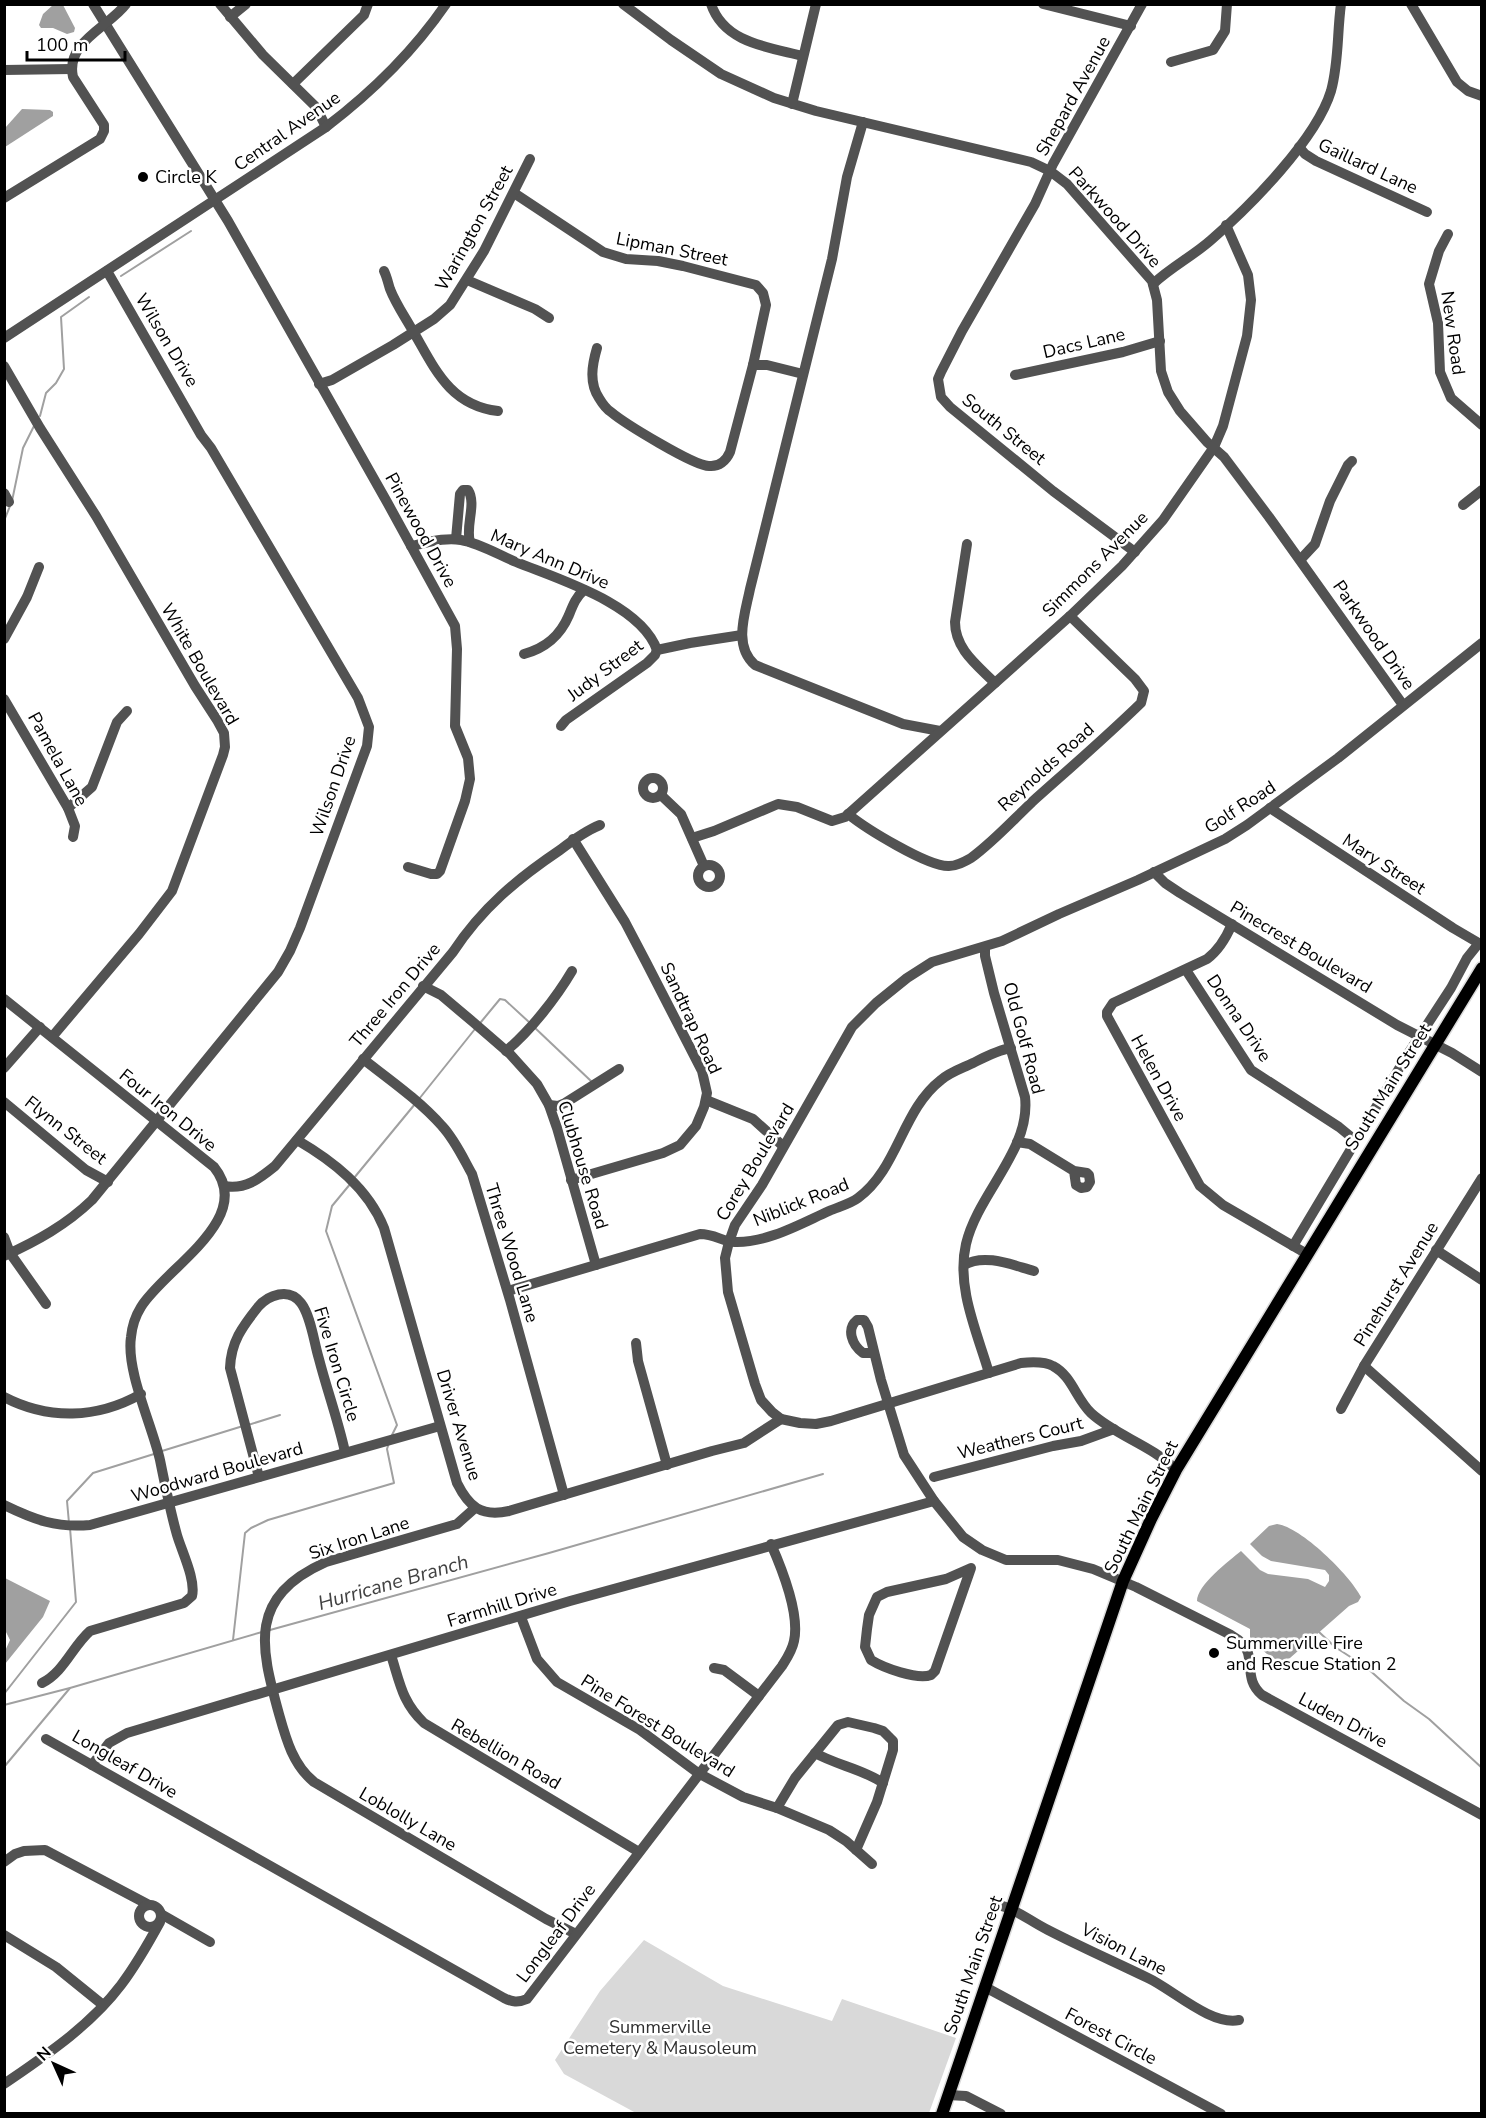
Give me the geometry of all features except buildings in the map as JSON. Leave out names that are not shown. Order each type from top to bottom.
[{"type":"main road","name":"South Main Street","points":[[942,2114],[1123,1581],[1151,1519],[1176,1470],[1482,968]]},
{"type":"street","name":"Pinewood Drive","points":[[93,4],[228,221],[455,626],[457,649],[455,726],[468,758],[471,779],[440,872],[434,875],[408,867]]},
{"type":"street","points":[[4,198],[100,139],[104,131],[104,124],[73,77],[71,69],[75,54],[83,44],[104,23],[117,15],[126,4]]},
{"type":"street","points":[[220,4],[263,55],[316,107],[326,127]]},
{"type":"street","points":[[230,17],[246,4]]},
{"type":"street","points":[[293,84],[364,15],[368,4]]},
{"type":"street","name":"Central Avenue","points":[[4,338],[326,127],[364,97],[392,70],[446,4]]},
{"type":"street","name":"Parkwood Drive","points":[[623,4],[721,74],[747,87],[792,104],[1031,162],[1050,171],[1067,184],[1147,273],[1153,284],[1157,300],[1161,371],[1168,392],[1180,411],[1224,457],[1301,559],[1403,705]]},
{"type":"street","points":[[711,4],[720,24],[733,34],[803,56]]},
{"type":"street","points":[[792,104],[816,4]]},
{"type":"street","points":[[1043,4],[1131,26]]},
{"type":"street","name":"Shepard Avenue","points":[[1050,171],[1142,4]]},
{"type":"street","points":[[1171,62],[1213,50],[1225,31],[1227,4]]},
{"type":"street","points":[[1153,284],[1210,241],[1260,192],[1299,147],[1320,116],[1330,92],[1338,54],[1341,4]]},
{"type":"street","points":[[1411,4],[1457,82],[1468,91],[1482,96]]},
{"type":"street","points":[[4,70],[71,69]]},
{"type":"street","points":[[863,122],[847,177],[832,259],[750,589],[742,635],[746,654],[755,665],[903,724],[940,731]]},
{"type":"street","name":"Gaillard Lane","points":[[1299,147],[1308,156],[1426,212]]},
{"type":"street","name":"Warington Street","points":[[319,384],[332,380],[440,315],[467,280],[530,159]]},
{"type":"street","name":"South Street","points":[[1050,171],[1035,204],[941,372],[938,379],[941,397],[950,407],[1053,490],[1135,552]]},
{"type":"street","name":"Lipman Street","points":[[514,193],[603,252],[626,259],[658,261],[683,266],[756,285],[763,293],[766,305],[730,452],[723,462],[710,467],[689,460],[609,411],[599,399],[594,384],[593,362],[597,348]]},
{"type":"street","name":"Simmons Avenue","points":[[843,817],[1070,616],[1135,552],[1163,520],[1214,447],[1223,426],[1247,336],[1251,300],[1248,274],[1226,225]]},
{"type":"street","name":"New Road","points":[[1448,234],[1439,251],[1430,278],[1429,290],[1440,336],[1440,372],[1451,398],[1482,425]]},
{"type":"street","name":"Wilson Drive","points":[[7,1254],[52,1232],[92,1200],[278,972],[290,951],[367,747],[369,727],[346,677],[211,448],[201,435],[108,271]]},
{"type":"street","points":[[384,271],[397,304],[413,333],[436,372],[449,388],[460,397],[481,408],[498,411]]},
{"type":"street","points":[[467,280],[535,309],[549,318]]},
{"type":"street","name":"Dacs Lane","points":[[1015,375],[1160,342]]},
{"type":"street","points":[[753,365],[767,365],[802,374]]},
{"type":"street","name":"White Boulevard","points":[[4,366],[217,720],[225,740],[223,754],[172,891],[139,934],[52,1037]]},
{"type":"street","points":[[1301,559],[1315,544],[1330,501],[1344,471],[1352,461]]},
{"type":"street","points":[[456,540],[460,494],[463,490],[468,490],[471,496],[468,528],[470,542]]},
{"type":"street","points":[[1463,505],[1482,490]]},
{"type":"street","name":"Mary Ann Drive","points":[[411,546],[444,540],[470,542],[584,590],[612,603],[635,620],[654,641],[657,650]]},
{"type":"street","points":[[967,544],[955,621],[956,634],[967,654],[995,683]]},
{"type":"street","points":[[4,639],[27,597],[39,567]]},
{"type":"street","points":[[524,654],[537,651],[550,643],[560,632],[576,597],[584,590]]},
{"type":"street","name":"Reynolds Road","points":[[843,817],[868,828],[933,864],[958,865],[973,856],[1141,703],[1144,691],[1135,679],[1070,616]]},
{"type":"street","name":"Judy Street","points":[[561,726],[566,720],[647,663],[657,650],[742,635]]},
{"type":"street","name":"Golf Road","points":[[986,947],[1215,845],[1338,758],[1482,643]]},
{"type":"street","name":"Pamela Lane","points":[[4,699],[68,808],[75,826],[73,837]]},
{"type":"street","points":[[68,808],[92,787],[117,722],[127,711]]},
{"type":"street","points":[[661,795],[681,814],[704,866]]},
{"type":"street","points":[[693,838],[778,804],[807,810],[827,820],[843,817]]},
{"type":"street","name":"Mary Street","points":[[1270,808],[1480,944]]},
{"type":"street","name":"Three Iron Drive","points":[[224,1186],[237,1188],[256,1181],[275,1166],[467,932],[502,893],[573,839],[600,825]]},
{"type":"street","name":"Sandtrap Road","points":[[571,1180],[663,1153],[680,1145],[696,1125],[706,1100],[705,1078],[683,1032],[625,922],[573,839]]},
{"type":"street","name":"Pinecrest Boulevard","points":[[1154,872],[1166,883],[1232,924],[1419,1037],[1452,1053],[1482,1072]]},
{"type":"street","name":"Helen Drive","points":[[1232,924],[1217,950],[1207,959],[1113,1003],[1107,1016],[1200,1186],[1223,1205],[1307,1254]]},
{"type":"street","points":[[1293,1246],[1451,988],[1467,958],[1480,944]]},
{"type":"street","name":"Old Golf Road","points":[[986,947],[985,956],[1011,1048],[1026,1113],[1017,1142],[972,1226],[966,1244],[964,1265],[967,1298],[989,1373]]},
{"type":"street","name":"Corey Boulevard","points":[[781,1419],[766,1406],[754,1384],[728,1292],[726,1258],[735,1225],[852,1027],[876,1003],[923,967],[941,958],[986,947]]},
{"type":"street","name":"Donna Drive","points":[[1186,969],[1251,1070],[1339,1127],[1356,1141]]},
{"type":"street","points":[[506,1051],[528,1030],[563,987],[572,970]]},
{"type":"street","name":"Clubhouse Road","points":[[423,986],[441,995],[506,1051],[532,1077],[549,1105],[596,1265]]},
{"type":"street","name":"Four Iron Drive","points":[[4,999],[214,1167],[224,1186]]},
{"type":"street","points":[[4,1068],[40,1028]]},
{"type":"street","name":"Niblick Road","points":[[508,1291],[700,1234],[717,1236],[729,1242],[744,1242],[766,1237],[857,1199],[878,1178],[914,1113],[930,1090],[942,1079],[961,1068],[1011,1048]]},
{"type":"street","name":"Three Wood Lane","points":[[363,1059],[426,1109],[443,1127],[463,1157],[478,1193],[508,1291],[564,1495]]},
{"type":"street","points":[[549,1105],[558,1106],[565,1103],[619,1069]]},
{"type":"street","points":[[706,1100],[753,1119],[783,1146]]},
{"type":"street","name":"Flynn Street","points":[[4,1102],[86,1170],[108,1182]]},
{"type":"street","name":"Driver Avenue","points":[[297,1140],[311,1148],[357,1184],[378,1212],[457,1483],[476,1508],[485,1513],[500,1513],[736,1446],[781,1419]]},
{"type":"street","points":[[1017,1142],[1030,1144],[1074,1171]]},
{"type":"street","name":"Pinehurst Avenue","points":[[1341,1409],[1364,1366],[1482,1178]]},
{"type":"street","points":[[42,1683],[60,1671],[79,1642],[90,1631],[184,1603],[192,1596],[191,1581],[130,1351],[131,1333],[137,1314],[157,1287],[208,1236],[223,1208],[224,1186]]},
{"type":"street","points":[[4,1237],[7,1254],[46,1304]]},
{"type":"street","points":[[1436,1250],[1482,1280]]},
{"type":"street","points":[[964,1265],[982,1260],[1034,1271]]},
{"type":"street","name":"Five Iron Circle","points":[[259,1477],[230,1368],[230,1359],[233,1344],[241,1329],[263,1301],[274,1295],[291,1296],[301,1303],[304,1309],[345,1452]]},
{"type":"street","points":[[636,1343],[638,1361],[667,1465]]},
{"type":"street","name":"Luden Drive","points":[[874,1353],[904,1455],[934,1501],[963,1537],[982,1550],[1012,1561],[1067,1561],[1093,1569],[1123,1581],[1238,1640],[1248,1652],[1252,1683],[1262,1695],[1482,1815]]},
{"type":"street","points":[[781,1419],[816,1424],[848,1417],[888,1403],[1030,1362],[1053,1366],[1070,1381],[1085,1408],[1114,1430],[1165,1459],[1176,1470]]},
{"type":"street","points":[[1364,1366],[1482,1471]]},
{"type":"street","points":[[4,1397],[37,1411],[79,1414],[125,1403],[141,1394]]},
{"type":"street","name":"Woodward Boulevard","points":[[4,1505],[39,1521],[80,1526],[110,1520],[440,1426]]},
{"type":"street","name":"Weathers Court","points":[[934,1477],[1053,1446],[1082,1441],[1114,1430]]},
{"type":"street","name":"Farmhill Drive","points":[[92,1765],[118,1737],[771,1544],[934,1501]]},
{"type":"street","name":"Six Iron Lane","points":[[272,1690],[266,1662],[265,1631],[272,1609],[290,1584],[310,1569],[326,1563],[457,1524],[476,1508]]},
{"type":"street","name":"Longleaf Drive","points":[[46,1738],[510,2001],[516,2002],[527,1999],[759,1696],[793,1648],[796,1634],[795,1619],[771,1544]]},
{"type":"street","points":[[971,1568],[946,1579],[887,1592],[877,1598],[872,1605],[865,1647],[871,1660],[884,1667],[918,1677],[932,1676],[971,1568],[982,1550]]},
{"type":"street","name":"Pine Forest Boulevard","points":[[521,1617],[533,1653],[551,1677],[582,1698],[640,1730],[698,1773],[743,1797],[777,1808],[829,1830],[846,1841],[872,1864]]},
{"type":"street","name":"Rebellion Road","points":[[391,1655],[405,1700],[410,1709],[424,1723],[639,1852]]},
{"type":"street","points":[[714,1668],[724,1670],[759,1696]]},
{"type":"street","name":"Loblolly Lane","points":[[272,1690],[289,1746],[301,1768],[314,1782],[546,1919],[576,1934]]},
{"type":"street","points":[[777,1808],[783,1796],[834,1728],[843,1723],[863,1724],[883,1731],[891,1737],[894,1746],[873,1812],[856,1850]]},
{"type":"street","points":[[815,1753],[868,1774],[883,1783]]},
{"type":"street","points":[[4,1862],[24,1851],[45,1850],[120,1892],[158,1908],[160,1918],[138,1962],[103,2005],[68,2038],[4,2084]]},
{"type":"street","points":[[120,1892],[139,1915],[141,1923],[147,1927],[154,1926],[160,1918]]},
{"type":"street","name":"Vision Lane","points":[[994,1904],[1012,1908],[1038,1925],[1148,1978],[1202,2011],[1226,2020],[1239,2020]]},
{"type":"street","points":[[139,1915],[141,1910],[149,1905]]},
{"type":"street","points":[[160,1918],[210,1941]]},
{"type":"street","points":[[4,1935],[56,1967],[103,2005]]},
{"type":"street","name":"Forest Circle","points":[[985,1988],[1221,2114]]},
{"type":"street","points":[[948,2095],[966,2096],[1001,2114]]},
{"type":"green space","name":"Summerville Cemetery & Mausoleum","points":[[644,1940],[723,1986],[832,2021],[842,1999],[956,2038],[929,2113],[636,2113],[564,2074],[555,2060],[600,1991]]},
{"type":"shaded area","points":[[53,5],[63,5],[75,28],[74,32],[67,34],[53,28],[41,28],[39,25],[43,14]]},
{"type":"shaded area","points":[[22,109],[50,110],[53,116],[5,147],[5,128]]},
{"type":"shaded area","points":[[1277,1524],[1299,1534],[1324,1553],[1347,1577],[1361,1597],[1358,1602],[1349,1606],[1290,1658],[1284,1660],[1273,1658],[1264,1651],[1250,1638],[1250,1629],[1197,1601],[1198,1595],[1208,1581],[1241,1551],[1260,1570],[1268,1574],[1308,1579],[1325,1587],[1329,1581],[1329,1575],[1325,1570],[1271,1561],[1250,1544],[1269,1526]]},
{"type":"shaded area","points":[[5,1578],[50,1601],[43,1617],[5,1664],[5,1651],[10,1640],[5,1630]]},
{"type":"waterway","points":[[121,276],[191,231]]},
{"type":"waterway","points":[[40,416],[46,393],[56,383],[64,369],[61,317],[89,297]]},
{"type":"waterway","points":[[12,501],[23,448],[34,426]]},
{"type":"waterway","points":[[4,521],[10,506]]},
{"type":"waterway","points":[[481,1022],[500,999],[505,1000],[530,1023]]},
{"type":"waterway","points":[[534,1027],[591,1081]]},
{"type":"waterway","points":[[419,1099],[475,1029]]},
{"type":"waterway","points":[[354,1178],[415,1104]]},
{"type":"waterway","points":[[351,1183],[332,1206],[326,1231],[397,1425],[392,1435]]},
{"type":"waterway","points":[[248,1425],[280,1415]]},
{"type":"waterway","points":[[162,1451],[243,1426]]},
{"type":"waterway","points":[[233,1640],[245,1533],[268,1520],[394,1483],[387,1449],[389,1443]]},
{"type":"waterway","points":[[69,1523],[67,1501],[93,1473],[154,1454]]},
{"type":"waterway","name":"Hurricane Branch","points":[[270,1630],[823,1474]]},
{"type":"waterway","points":[[4,1694],[76,1602],[70,1528]]},
{"type":"waterway","name":"Hurricane Branch","points":[[4,1705],[262,1632]]},
{"type":"waterway","points":[[1319,1632],[1335,1647],[1366,1667],[1404,1701],[1429,1719],[1482,1768]]},
{"type":"waterway","name":"Hurricane Branch","points":[[4,1767],[70,1688]]},
{"type":"place","name":"Circle K","points":[[143,177]]},
{"type":"place","name":"Summerville Fire and Rescue Station 2","points":[[1214,1653]]}]
